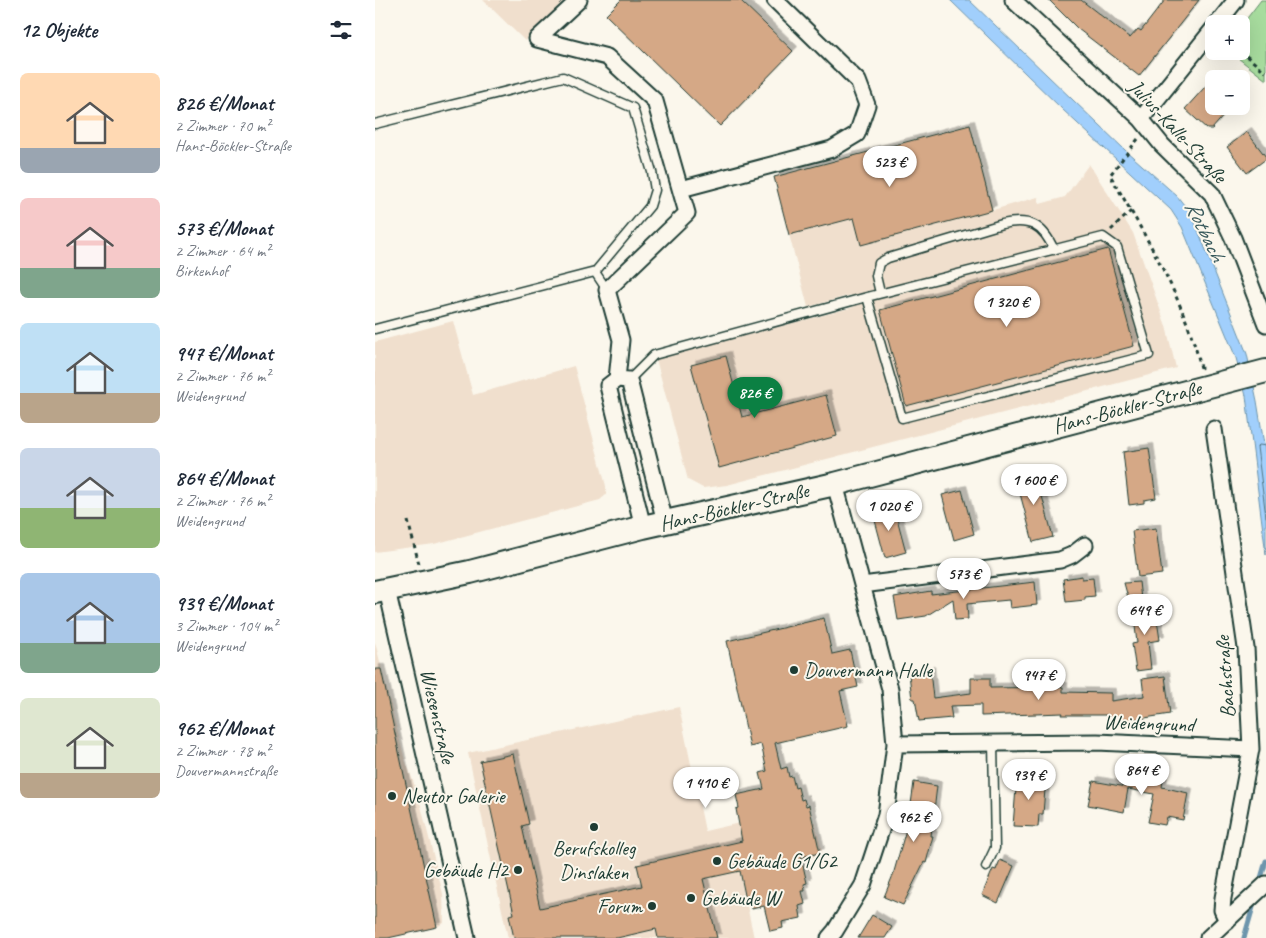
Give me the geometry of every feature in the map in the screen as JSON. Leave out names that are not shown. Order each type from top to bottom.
[{"type":"main road","name":"Hans-Böckler-Straße","points":[[381,591],[643,527],[835,484],[1263,372]]},
{"type":"street","points":[[579,0],[533,38],[607,57],[655,101],[687,213],[607,290],[621,340],[618,382],[643,527]]},
{"type":"street","points":[[681,190],[832,149],[857,134],[867,105],[858,81],[775,0]]},
{"type":"street","name":"Julius-Kalle-Straße","points":[[1013,0],[1141,119],[1162,145],[1212,194],[1233,238],[1266,324]]},
{"type":"street","points":[[1224,15],[1236,0]]},
{"type":"street","points":[[1141,119],[1205,39]]},
{"type":"street","points":[[618,382],[665,522]]},
{"type":"street","name":"Bachstraße","points":[[1215,429],[1246,648],[1251,749],[1223,898],[1222,910],[1227,921]]},
{"type":"street","points":[[829,938],[835,932],[863,885],[885,816],[895,744],[891,689],[835,484]]},
{"type":"street","points":[[862,585],[1060,560],[1072,555],[1085,544]]},
{"type":"street","name":"Wiesenstraße","points":[[381,591],[467,938]]},
{"type":"street","name":"Weidengrund","points":[[895,744],[1097,742],[1251,749]]},
{"type":"street","points":[[1208,938],[1266,884]]},
{"type":"lane","points":[[375,124],[563,76],[633,108],[652,172],[655,190],[650,206],[595,272],[375,329]]},
{"type":"lane","points":[[880,293],[877,276],[879,264],[888,258],[1002,224],[1016,221],[1028,222],[1040,228],[1049,239],[1053,250]]},
{"type":"lane","points":[[618,382],[653,356],[880,293],[1103,237],[1117,247],[1149,355],[902,418],[867,297]]},
{"type":"lane","points":[[595,272],[607,290]]},
{"type":"lane","points":[[986,867],[995,848],[993,743]]},
{"type":"path","points":[[1250,59],[1266,72]]},
{"type":"path","points":[[1131,148],[1110,175],[1155,252],[1179,304],[1196,348],[1201,368]]},
{"type":"path","points":[[1103,237],[1131,212]]},
{"type":"path","points":[[408,521],[424,582]]},
{"type":"shaded area","points":[[483,0],[565,0],[525,41]]},
{"type":"shaded area","points":[[970,125],[993,210],[1038,197],[1040,204],[1065,197],[1089,164],[1133,233],[1166,326],[1176,368],[727,485],[703,488],[688,480],[656,359],[854,307],[851,295],[808,307],[774,177]]},
{"type":"shaded area","points":[[453,321],[473,395],[574,366],[606,486],[606,495],[600,500],[434,544],[375,552],[375,342]]},
{"type":"shaded area","name":"Neutor Galerie","points":[[375,642],[404,757],[418,794],[443,894],[444,923],[437,927],[388,938],[375,938]]},
{"type":"shaded area","name":"Berufskolleg Dinslaken","points":[[679,707],[705,831],[770,816],[773,831],[815,822],[823,855],[740,873],[754,938],[508,938],[468,753]]},
{"type":"green space","points":[[1261,0],[1266,0],[1266,80],[1240,60],[1250,60],[1249,15]]},
{"type":"water","points":[[950,0],[969,0],[1125,150],[1177,196],[1192,215],[1247,354],[1266,457],[1266,555],[1246,396],[1236,358],[1182,227],[1171,210],[1063,110]]},
{"type":"building","points":[[621,0],[740,0],[793,51],[720,126],[606,15]]},
{"type":"building","points":[[1049,0],[1081,0],[1130,38],[1138,29],[1141,31],[1165,0],[1199,0],[1139,76],[1078,29]]},
{"type":"building","points":[[1205,87],[1205,115],[1224,115],[1212,129],[1207,129],[1185,109]]},
{"type":"building","points":[[970,125],[992,210],[861,245],[854,218],[789,235],[774,177]]},
{"type":"building","points":[[1247,132],[1266,159],[1247,173],[1227,147]]},
{"type":"building","points":[[1108,249],[1134,346],[906,406],[880,310]]},
{"type":"building","points":[[726,356],[742,417],[826,395],[837,436],[719,468],[691,365]]},
{"type":"building","points":[[1149,448],[1156,498],[1144,500],[1144,503],[1129,505],[1123,452]]},
{"type":"building","points":[[1035,470],[1053,537],[1033,542],[1015,475]]},
{"type":"building","points":[[962,490],[974,534],[954,540],[942,495]]},
{"type":"building","points":[[894,507],[906,552],[885,558],[873,513]]},
{"type":"building","points":[[1156,528],[1162,574],[1138,577],[1132,531]]},
{"type":"building","points":[[1082,576],[1082,579],[1093,578],[1095,596],[1085,597],[1085,600],[1066,602],[1063,579]]},
{"type":"building","points":[[1035,582],[1037,605],[1010,608],[1009,600],[967,604],[968,619],[955,620],[953,599],[926,616],[898,620],[894,597],[931,591],[931,594]]},
{"type":"building","points":[[1139,582],[1141,599],[1129,601],[1124,583]]},
{"type":"building","points":[[1155,607],[1160,640],[1148,642],[1151,669],[1136,671],[1132,644],[1137,643],[1133,609]]},
{"type":"building","points":[[824,618],[832,654],[850,650],[858,687],[840,691],[848,726],[775,743],[781,769],[787,767],[789,777],[792,776],[795,788],[798,787],[801,800],[804,799],[806,806],[809,805],[820,853],[801,857],[807,883],[804,884],[805,891],[802,891],[805,904],[799,906],[801,918],[782,922],[783,928],[770,931],[764,906],[752,909],[750,899],[746,900],[740,871],[703,879],[717,938],[658,938],[656,929],[617,938],[514,938],[509,915],[514,914],[480,761],[513,754],[529,824],[522,826],[540,908],[642,886],[637,865],[742,841],[736,809],[739,808],[736,795],[764,789],[760,773],[767,771],[761,744],[750,747],[727,641]]},
{"type":"building","name":"Neutor Galerie","points":[[375,669],[381,669],[437,927],[388,938],[375,938]]},
{"type":"building","points":[[930,671],[933,698],[971,693],[971,678],[990,678],[990,688],[1063,687],[1063,692],[1111,693],[1111,701],[1144,696],[1142,679],[1165,676],[1170,714],[1132,720],[1109,720],[1109,715],[1062,715],[1063,713],[981,716],[981,705],[950,706],[952,718],[919,721],[915,699],[912,699],[909,674]]},
{"type":"building","points":[[1130,768],[1164,774],[1162,787],[1188,793],[1183,820],[1167,817],[1165,825],[1148,822],[1154,794],[1128,789],[1124,812],[1088,805],[1093,781],[1126,787]]},
{"type":"building","points":[[1017,775],[1046,777],[1043,814],[1039,814],[1038,827],[1013,826]]},
{"type":"building","points":[[914,782],[937,786],[931,836],[933,836],[926,863],[924,862],[903,905],[884,897],[893,875],[909,819]]},
{"type":"building","points":[[1000,860],[1014,866],[998,903],[982,895],[993,869],[996,870]]},
{"type":"building","points":[[872,915],[892,927],[885,938],[858,938]]},
{"type":"waterway","name":"Rotbach","points":[[1259,885],[1266,861]]},
{"type":"waterway","name":"Rotbach","points":[[1244,938],[1255,900]]},
{"type":"place","name":"Douvermann Halle","points":[[794,670]]},
{"type":"place","name":"Neutor Galerie","points":[[392,796]]},
{"type":"place","name":"Berufskolleg Dinslaken","points":[[594,827]]},
{"type":"place","name":"Gebäude G1/G2","points":[[717,861]]},
{"type":"place","name":"Gebäude H2","points":[[518,870]]},
{"type":"place","name":"Gebäude W","points":[[691,898]]},
{"type":"place","name":"Forum","points":[[652,906]]}]
